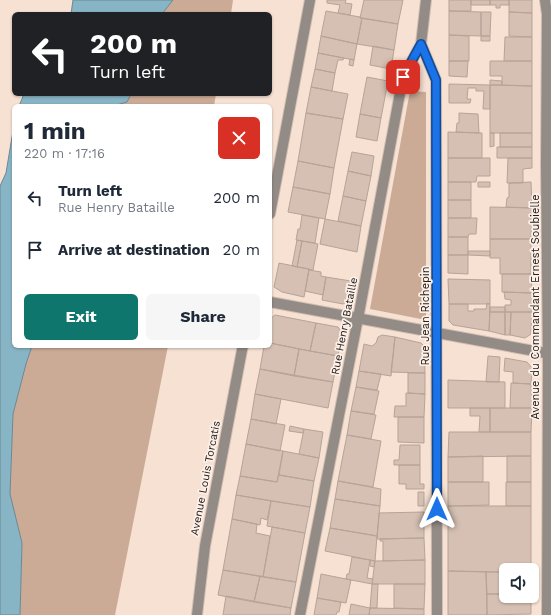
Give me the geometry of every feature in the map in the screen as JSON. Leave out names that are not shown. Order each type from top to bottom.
[{"type":"street","points":[[272,203],[310,0]]},
{"type":"street","points":[[421,44],[426,0]]},
{"type":"street","name":"Avenue du Commandant Ernest Soubielle","points":[[545,0],[550,17],[546,165],[550,354],[547,615]]},
{"type":"street","name":"Rue Henry Bataille","points":[[300,615],[403,77],[421,44]]},
{"type":"street","name":"Rue Jean Richepin","points":[[421,44],[436,80],[437,615]]},
{"type":"street","points":[[274,302],[550,354]]},
{"type":"street","name":"Avenue Louis Torcatis","points":[[196,615],[205,546],[242,348]]},
{"type":"shaded area","points":[[173,0],[233,0],[231,12],[164,12]]},
{"type":"shaded area","points":[[410,91],[426,92],[426,320],[370,309]]},
{"type":"shaded area","points":[[130,96],[216,96],[214,104],[120,104],[127,102]]},
{"type":"shaded area","points":[[31,348],[168,348],[115,615],[20,615],[22,543],[10,495],[13,414]]},
{"type":"water","points":[[73,0],[173,0],[164,12],[71,12]]},
{"type":"water","points":[[23,96],[130,96],[127,102],[120,104],[20,104]]},
{"type":"water","points":[[12,137],[12,348],[31,348],[13,414],[10,494],[22,543],[20,615],[0,615],[0,186],[6,173]]},
{"type":"building","points":[[327,0],[346,0],[345,3],[352,4],[350,15],[338,13],[340,5],[327,3]]},
{"type":"building","points":[[364,0],[403,0],[398,24],[360,18]]},
{"type":"building","points":[[449,0],[471,0],[471,11],[449,11]]},
{"type":"building","points":[[471,0],[490,0],[490,5],[471,5]]},
{"type":"building","points":[[490,0],[509,0],[509,5],[500,5],[500,8],[496,8],[496,5],[490,5]]},
{"type":"building","points":[[509,0],[532,0],[532,13],[509,12]]},
{"type":"building","points":[[326,11],[362,18],[357,44],[321,36]]},
{"type":"building","points":[[449,11],[481,12],[481,36],[449,35]]},
{"type":"building","points":[[481,12],[491,12],[490,36],[481,36]]},
{"type":"building","points":[[509,12],[532,13],[532,37],[509,36]]},
{"type":"building","points":[[362,18],[398,24],[394,50],[357,44]]},
{"type":"building","points":[[449,35],[469,36],[469,61],[449,61]]},
{"type":"building","points":[[321,36],[357,44],[354,60],[318,53]]},
{"type":"building","points":[[481,36],[490,36],[490,41],[481,41]]},
{"type":"building","points":[[505,37],[532,37],[532,61],[504,61]]},
{"type":"building","points":[[373,46],[394,50],[391,69],[370,65]]},
{"type":"building","points":[[318,53],[344,58],[343,60],[338,60],[335,73],[315,69]]},
{"type":"building","points":[[350,59],[354,60],[353,66],[349,65]]},
{"type":"building","points":[[449,61],[468,61],[467,77],[449,76]]},
{"type":"building","points":[[490,61],[532,61],[532,86],[502,85],[502,76],[490,76]]},
{"type":"building","points":[[315,69],[335,73],[332,91],[311,87]]},
{"type":"building","points":[[367,77],[388,81],[381,118],[360,114]]},
{"type":"building","points":[[490,80],[502,81],[502,85],[490,85]]},
{"type":"building","points":[[449,84],[490,85],[490,109],[483,109],[484,91],[476,91],[476,88],[468,88],[467,99],[471,99],[470,103],[449,103]]},
{"type":"building","points":[[490,85],[532,86],[532,133],[490,133]]},
{"type":"building","points":[[311,87],[348,94],[343,119],[306,113]]},
{"type":"building","points":[[306,113],[343,119],[334,168],[298,161]]},
{"type":"building","points":[[459,113],[478,114],[479,133],[456,132],[457,123],[459,123]]},
{"type":"building","points":[[360,114],[381,118],[377,141],[356,137]]},
{"type":"building","points":[[448,132],[482,133],[482,158],[448,158]]},
{"type":"building","points":[[490,133],[494,133],[494,146],[490,147]]},
{"type":"building","points":[[500,133],[532,133],[532,147],[500,147]]},
{"type":"building","points":[[497,147],[532,147],[532,158],[497,158]]},
{"type":"building","points":[[352,152],[374,156],[371,176],[348,171]]},
{"type":"building","points":[[448,158],[490,158],[490,176],[477,176],[476,182],[448,182]]},
{"type":"building","points":[[508,158],[532,158],[532,168],[523,169],[523,183],[507,183]]},
{"type":"building","points":[[298,161],[334,168],[330,194],[293,187]]},
{"type":"building","points":[[348,171],[371,176],[366,201],[343,196]]},
{"type":"building","points":[[448,182],[471,182],[471,200],[448,200]]},
{"type":"building","points":[[478,182],[490,182],[490,187],[478,187]]},
{"type":"building","points":[[531,182],[532,208],[506,207],[507,198],[509,197],[509,183]]},
{"type":"building","points":[[293,187],[330,194],[325,219],[288,212]]},
{"type":"building","points":[[343,196],[366,201],[361,226],[338,221]]},
{"type":"building","points":[[448,200],[471,200],[471,218],[448,218]]},
{"type":"building","points":[[490,207],[532,208],[531,239],[490,239]]},
{"type":"building","points":[[302,215],[319,218],[315,243],[296,240],[298,229],[300,229]]},
{"type":"building","points":[[448,218],[477,218],[476,234],[469,234],[468,237],[448,237]]},
{"type":"building","points":[[325,219],[361,226],[357,252],[320,244]]},
{"type":"building","points":[[448,237],[468,237],[468,255],[448,255]]},
{"type":"building","points":[[490,239],[531,239],[531,274],[500,274],[500,258],[490,258]]},
{"type":"building","points":[[297,240],[302,241],[297,267],[292,266]]},
{"type":"building","points":[[302,241],[318,244],[313,270],[297,267]]},
{"type":"building","points":[[468,251],[490,251],[490,256],[468,255]]},
{"type":"building","points":[[448,255],[468,255],[468,274],[448,273]]},
{"type":"building","points":[[279,263],[309,269],[304,297],[282,292],[274,287]]},
{"type":"building","points":[[309,270],[321,272],[321,276],[326,277],[323,295],[305,291]]},
{"type":"building","points":[[502,274],[531,274],[532,293],[502,292]]},
{"type":"building","points":[[326,277],[351,281],[347,302],[343,304],[322,300]]},
{"type":"building","points":[[448,279],[490,280],[490,304],[449,304]]},
{"type":"building","points":[[504,292],[532,293],[532,312],[505,312],[505,305],[511,305],[511,300],[505,299]]},
{"type":"building","points":[[487,303],[490,304],[489,331],[453,325],[449,321],[449,304],[468,304],[468,311],[474,311],[474,309],[486,309]]},
{"type":"building","points":[[490,307],[505,307],[505,312],[490,312]]},
{"type":"building","points":[[490,312],[505,312],[505,335],[489,331]]},
{"type":"building","points":[[505,312],[511,312],[510,335],[505,335]]},
{"type":"building","points":[[511,312],[532,312],[531,334],[525,338],[510,335]]},
{"type":"building","points":[[275,315],[316,323],[310,351],[272,343],[272,317]]},
{"type":"building","points":[[316,323],[338,327],[342,333],[338,356],[310,351]]},
{"type":"building","points":[[382,335],[395,337],[391,376],[359,371],[364,344],[372,346],[376,343],[378,337]]},
{"type":"building","points":[[395,337],[421,343],[424,346],[425,373],[391,372]]},
{"type":"building","points":[[272,343],[299,349],[294,376],[260,369],[264,348],[272,348]]},
{"type":"building","points":[[299,349],[338,356],[333,382],[294,376]]},
{"type":"building","points":[[488,356],[500,357],[499,382],[486,382]]},
{"type":"building","points":[[505,358],[527,362],[532,368],[531,384],[513,383],[513,372],[504,371]]},
{"type":"building","points":[[260,369],[333,382],[328,408],[255,394]]},
{"type":"building","points":[[359,371],[381,374],[377,390],[356,387]]},
{"type":"building","points":[[408,373],[425,373],[425,394],[408,393]]},
{"type":"building","points":[[448,380],[505,382],[505,408],[448,408]]},
{"type":"building","points":[[511,383],[531,384],[532,408],[510,408]]},
{"type":"building","points":[[356,387],[379,391],[374,414],[351,411]]},
{"type":"building","points":[[406,393],[425,394],[424,417],[394,417],[395,406],[406,406]]},
{"type":"building","points":[[255,394],[281,399],[276,424],[251,419]]},
{"type":"building","points":[[470,408],[490,408],[490,432],[479,432],[480,416],[470,416]]},
{"type":"building","points":[[490,408],[532,408],[531,432],[490,432]]},
{"type":"building","points":[[351,411],[376,415],[371,439],[347,435]]},
{"type":"building","points":[[398,417],[424,417],[424,443],[398,442]]},
{"type":"building","points":[[251,419],[285,425],[280,451],[246,444]]},
{"type":"building","points":[[290,426],[304,429],[303,433],[289,431]]},
{"type":"building","points":[[304,429],[323,432],[319,458],[299,454]]},
{"type":"building","points":[[449,432],[531,432],[531,456],[448,457]]},
{"type":"building","points":[[347,435],[381,441],[373,487],[338,481]]},
{"type":"building","points":[[246,444],[283,451],[277,482],[240,476]]},
{"type":"building","points":[[400,445],[420,445],[420,465],[394,465],[394,460],[399,460]]},
{"type":"building","points":[[283,451],[319,458],[314,481],[279,475]]},
{"type":"building","points":[[483,456],[483,482],[448,482],[448,457]]},
{"type":"building","points":[[507,456],[531,456],[531,482],[507,482]]},
{"type":"building","points":[[399,465],[420,465],[420,484],[424,484],[424,489],[406,489],[406,484],[399,484]]},
{"type":"building","points":[[279,475],[314,481],[310,507],[236,495],[240,476],[277,482]]},
{"type":"building","points":[[338,481],[381,489],[380,506],[335,499]]},
{"type":"building","points":[[448,482],[489,482],[489,505],[448,506]]},
{"type":"building","points":[[506,482],[531,482],[531,506],[506,506]]},
{"type":"building","points":[[418,492],[424,492],[424,506],[418,506]]},
{"type":"building","points":[[236,495],[271,501],[267,520],[261,518],[260,525],[232,519]]},
{"type":"building","points":[[335,499],[380,506],[377,536],[330,528]]},
{"type":"building","points":[[271,501],[310,507],[305,533],[267,526]]},
{"type":"building","points":[[448,506],[531,506],[531,563],[499,563],[499,572],[448,571]]},
{"type":"building","points":[[424,512],[424,538],[377,539],[379,513]]},
{"type":"building","points":[[232,519],[257,524],[256,533],[270,536],[263,577],[223,570]]},
{"type":"building","points":[[272,527],[305,533],[296,582],[263,577]]},
{"type":"building","points":[[330,528],[377,536],[375,561],[325,551]]},
{"type":"building","points":[[424,538],[425,560],[383,561],[383,541],[380,541],[380,539]]},
{"type":"building","points":[[352,557],[370,560],[367,578],[373,579],[372,584],[346,579],[347,574],[349,574]]},
{"type":"building","points":[[370,560],[375,561],[374,567],[370,566]]},
{"type":"building","points":[[425,560],[425,584],[372,584],[375,561]]},
{"type":"building","points":[[223,570],[260,576],[254,602],[218,595]]},
{"type":"building","points":[[448,571],[486,572],[487,615],[448,615]]},
{"type":"building","points":[[486,572],[499,572],[499,594],[487,594]]},
{"type":"building","points":[[321,574],[351,580],[346,603],[317,598]]},
{"type":"building","points":[[260,576],[296,582],[291,608],[254,602]]},
{"type":"building","points":[[372,584],[378,584],[377,608],[370,608]]},
{"type":"building","points":[[394,584],[425,584],[424,609],[394,608]]},
{"type":"building","points":[[487,594],[499,594],[499,603],[531,603],[531,614],[487,615]]},
{"type":"building","points":[[226,596],[291,608],[290,615],[223,615]]},
{"type":"building","points":[[317,598],[341,602],[339,612],[337,612],[336,615],[314,615]]},
{"type":"building","points":[[351,604],[370,608],[369,615],[349,615]]},
{"type":"building","points":[[370,608],[424,609],[424,615],[369,615]]},
{"type":"route","points":[[403,77],[421,44],[436,80],[438,322],[437,509]]}]
